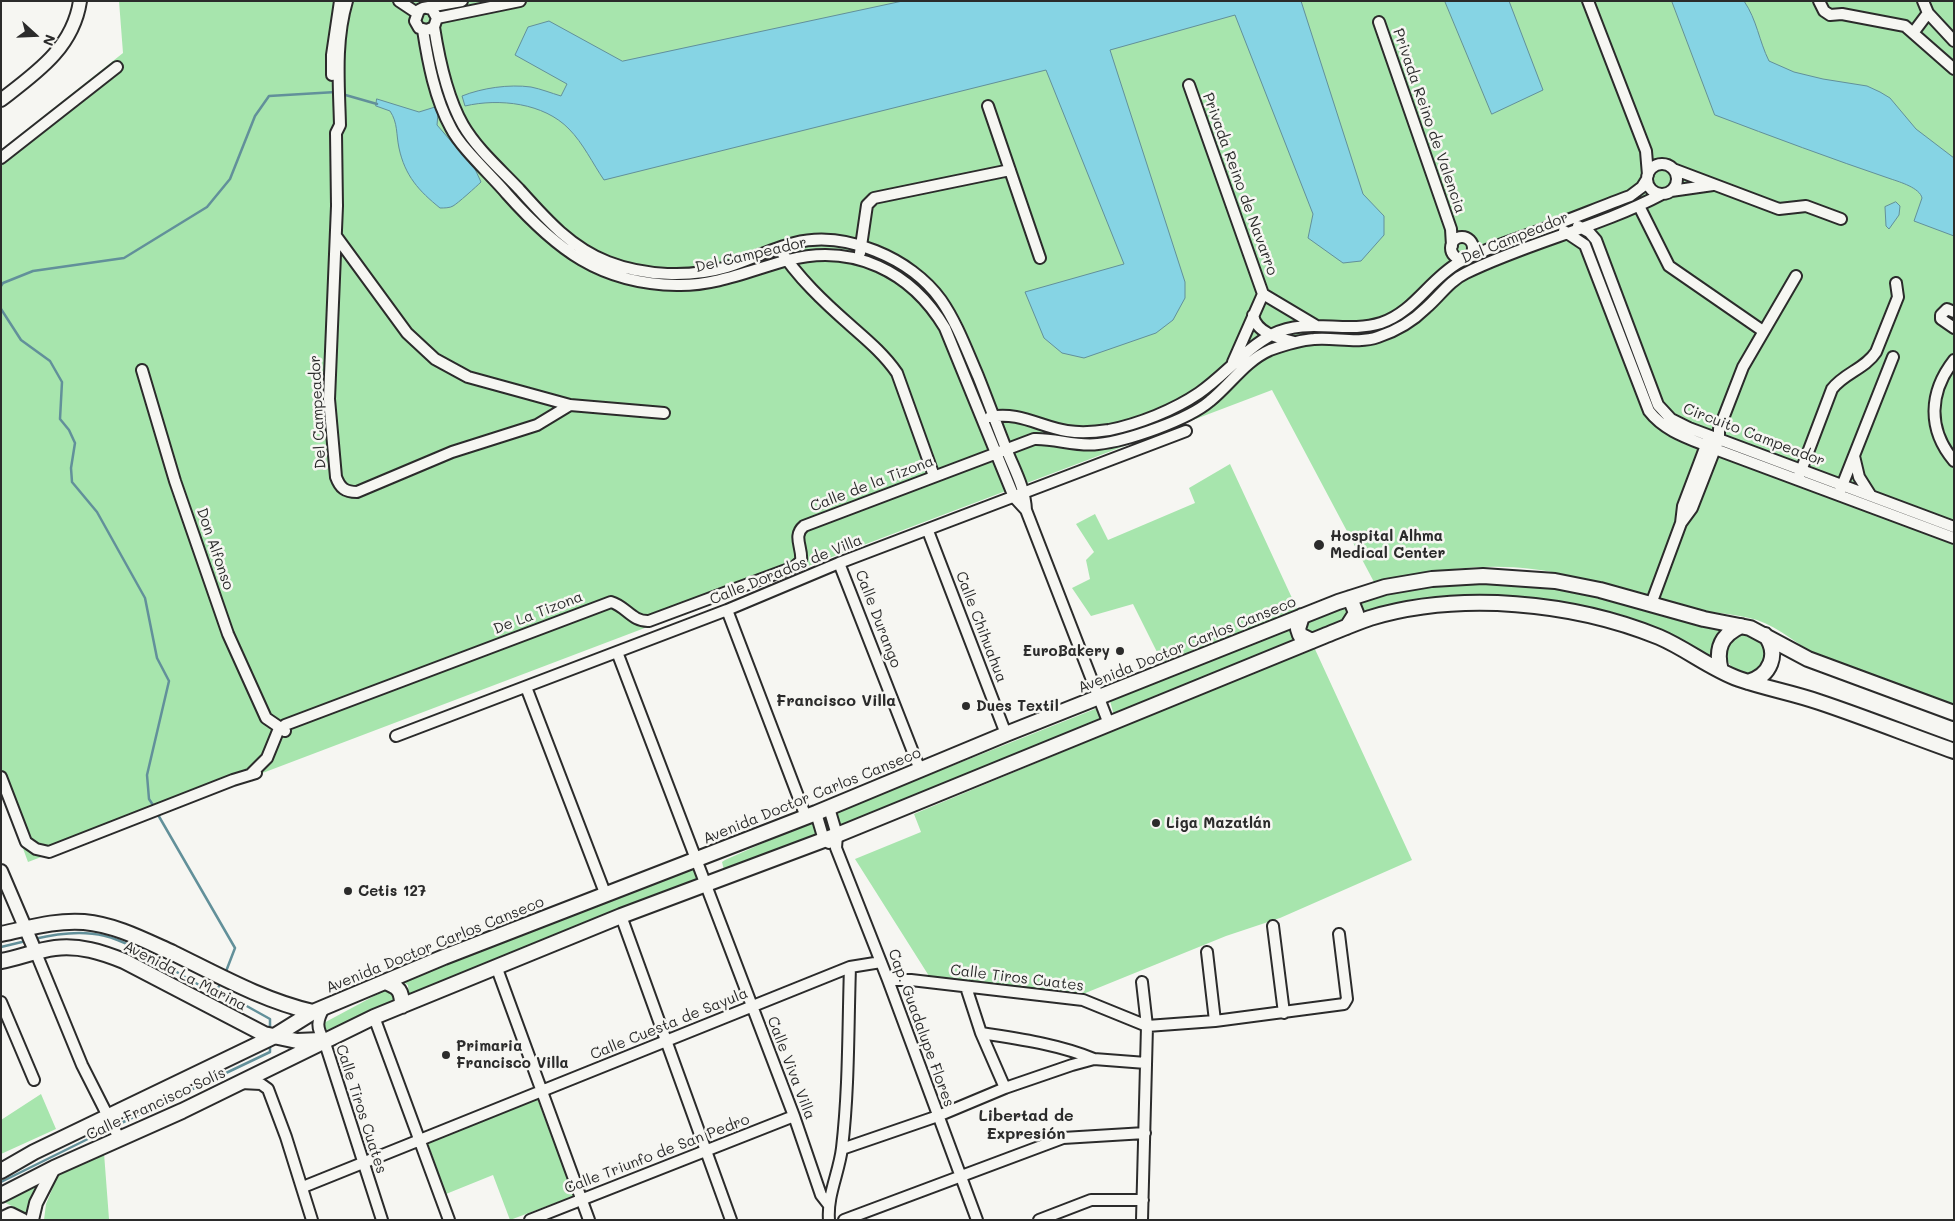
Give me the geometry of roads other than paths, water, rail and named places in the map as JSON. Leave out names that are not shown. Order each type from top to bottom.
[{"type":"main road","name":"Avenida Doctor Carlos Canseco","points":[[319,1010],[605,893],[696,860],[1302,616],[1385,586],[1408,582],[1483,576],[1555,581],[1600,590],[1704,619],[1741,626],[1764,634],[1808,659],[1954,713]]},
{"type":"main road","points":[[1347,627],[1356,613],[1350,598]]},
{"type":"main road","points":[[324,1040],[374,1017],[620,916],[832,841],[1109,724],[1347,627],[1370,618],[1428,607],[1487,604],[1531,606],[1575,613],[1633,628],[1681,647],[1721,671],[1748,682],[1822,702],[1954,751]]},
{"type":"main road","points":[[1302,616],[1298,629],[1300,635],[1312,641]]},
{"type":"main road","points":[[1721,671],[1718,654],[1719,645],[1728,633],[1741,626]]},
{"type":"main road","points":[[1748,682],[1762,676],[1771,663],[1772,648],[1764,634]]},
{"type":"main road","name":"Avenida La Marina","points":[[1,934],[60,922],[84,922],[117,929],[263,996],[319,1010]]},
{"type":"main road","name":"Avenida La Marina","points":[[1,961],[68,948],[101,952],[124,961],[270,1038],[297,1041],[324,1040]]},
{"type":"main road","points":[[385,982],[400,989],[402,1006]]},
{"type":"main road","name":"Calle Francisco Solís","points":[[1,1171],[34,1152],[270,1038],[319,1010]]},
{"type":"main road","name":"Calle Francisco Solís","points":[[1,1196],[54,1168],[120,1140],[246,1080],[324,1040]]},
{"type":"street","points":[[1,100],[46,66],[64,44],[73,26],[80,1]]},
{"type":"street","name":"Del Campeador","points":[[336,89],[332,55],[340,1]]},
{"type":"street","name":"Del Campeador","points":[[348,1],[341,29],[333,126],[336,133],[336,236],[329,399],[336,477],[344,489],[357,492],[452,452],[537,426],[570,405]]},
{"type":"street","points":[[399,1],[417,13],[427,8],[462,1]]},
{"type":"street","points":[[423,30],[436,23],[520,1]]},
{"type":"street","points":[[1588,1],[1646,151],[1648,177],[1650,188],[1667,193],[1677,183],[1669,167],[1654,167],[1648,177]]},
{"type":"street","points":[[1819,1],[1820,6],[1830,15],[1842,14],[1884,20],[1905,26],[1952,64]]},
{"type":"street","points":[[1923,1],[1928,13],[1954,41]]},
{"type":"street","points":[[427,8],[432,9],[436,23]]},
{"type":"street","name":"Del Campeador","points":[[417,13],[415,21],[423,30],[436,86],[451,129],[533,222],[553,240],[583,261],[656,284],[715,282],[787,260],[826,254],[873,264],[900,278],[929,305],[952,344],[996,454],[1034,439],[1071,444],[1098,444],[1130,436],[1187,416],[1210,401],[1245,366],[1268,351],[1294,342],[1314,339],[1367,339],[1385,334],[1417,316],[1443,289],[1464,274],[1486,264],[1639,206],[1667,193],[1714,185]]},
{"type":"street","points":[[1913,33],[1928,13]]},
{"type":"street","name":"Privada Reino de Valencia","points":[[1379,22],[1451,229],[1452,248]]},
{"type":"street","name":"Del Campeador","points":[[436,23],[447,81],[463,125],[477,145],[558,231],[587,252],[622,272],[691,273],[726,267],[780,248],[818,240],[835,240],[862,246],[908,269],[940,298],[955,324],[995,416],[1006,449]]},
{"type":"street","points":[[1,158],[117,67]]},
{"type":"street","name":"Privada Reino de Navarro","points":[[1188,84],[1263,294]]},
{"type":"street","points":[[988,106],[1040,258]]},
{"type":"street","name":"Del Campeador","points":[[1646,151],[1669,167],[1779,209],[1806,206],[1842,219]]},
{"type":"street","points":[[859,260],[867,205],[874,198],[1010,170]]},
{"type":"street","name":"Del Campeador","points":[[982,419],[1008,415],[1068,431],[1087,432],[1124,426],[1177,406],[1200,393],[1233,362],[1279,334],[1316,325],[1342,328],[1381,322],[1407,309],[1442,276],[1468,257],[1490,247],[1555,225],[1630,196],[1642,187],[1648,177]]},
{"type":"street","points":[[1639,206],[1669,266],[1763,331]]},
{"type":"street","points":[[1568,220],[1596,240],[1603,219]]},
{"type":"street","name":"Circuito Campeador","points":[[1555,225],[1585,245],[1649,411],[1667,423],[1841,490],[1954,538]]},
{"type":"street","name":"Privada Reino de Valencia","points":[[1451,229],[1456,235],[1467,239]]},
{"type":"street","points":[[336,236],[408,333],[435,359],[468,377],[570,405],[664,414]]},
{"type":"street","points":[[1464,274],[1468,257],[1473,248],[1467,239],[1456,240],[1452,248],[1455,256],[1468,257],[1486,264]]},
{"type":"street","name":"Del Campeador","points":[[1467,239],[1490,247]]},
{"type":"street","name":"Circuito Campeador","points":[[1596,240],[1658,405],[1667,423]]},
{"type":"street","points":[[780,248],[787,260],[827,304],[888,360],[897,373],[934,476]]},
{"type":"street","name":"Del Campeador","points":[[1442,276],[1452,248]]},
{"type":"street","points":[[1651,604],[1681,523],[1683,506],[1714,440],[1744,367],[1796,276]]},
{"type":"street","points":[[1800,474],[1832,389],[1837,382],[1872,359],[1876,352],[1898,297],[1896,283]]},
{"type":"street","points":[[1233,362],[1263,294],[1316,325]]},
{"type":"street","points":[[1268,351],[1279,334],[1287,308]]},
{"type":"street","points":[[1954,312],[1947,310],[1941,315],[1941,319],[1954,328]]},
{"type":"street","points":[[1253,315],[1256,326],[1279,334],[1294,342]]},
{"type":"street","points":[[1624,348],[1636,345]]},
{"type":"street","points":[[1841,490],[1893,357]]},
{"type":"street","points":[[1954,360],[1938,385],[1933,412],[1938,435],[1954,461]]},
{"type":"street","name":"Don Alfonso","points":[[142,370],[175,481],[228,634],[266,718],[285,728]]},
{"type":"street","points":[[1043,425],[1043,439]]},
{"type":"street","name":"Calle Dorados de Villa","points":[[396,736],[727,610],[840,563],[1186,431]]},
{"type":"street","points":[[1006,449],[1025,493],[1026,510],[1109,724]]},
{"type":"street","points":[[996,454],[1014,498],[1026,510]]},
{"type":"street","name":"Calle de la Tizona","points":[[794,567],[801,561],[802,556],[797,537],[799,530],[804,526],[996,454]]},
{"type":"street","points":[[1854,454],[1859,477],[1871,496]]},
{"type":"street","name":"Circuito Campeador","points":[[1841,490],[1871,496],[1954,527]]},
{"type":"street","name":"Calle Chihuahua","points":[[928,531],[1006,734]]},
{"type":"street","name":"Calle Durango","points":[[840,563],[920,770]]},
{"type":"street","name":"De La Tizona","points":[[285,728],[611,602],[634,618],[649,621],[794,567]]},
{"type":"street","points":[[727,610],[817,812]]},
{"type":"street","points":[[617,652],[706,885]]},
{"type":"street","points":[[526,687],[605,893]]},
{"type":"street","points":[[1,777],[22,829],[31,839],[43,846],[69,844],[250,775],[267,758],[285,728]]},
{"type":"street","name":"Cap. Guadalupe Flores","points":[[817,812],[832,841],[881,962],[977,1220]]},
{"type":"street","points":[[1,872],[96,1097],[109,1117],[120,1140]]},
{"type":"street","name":"Calle Viva Villa","points":[[706,885],[794,1116],[821,1195],[828,1204]]},
{"type":"street","points":[[620,916],[731,1220]]},
{"type":"street","points":[[1273,926],[1284,1013]]},
{"type":"street","name":"Calle Tiros Cuates","points":[[888,980],[911,980],[1083,1000],[1147,1026],[1215,1021],[1284,1013],[1346,1002],[1338,934]]},
{"type":"street","points":[[1207,952],[1215,1021]]},
{"type":"street","name":"Calle Cuesta de Sayula","points":[[302,1187],[850,967],[881,962]]},
{"type":"street","points":[[496,966],[589,1220]]},
{"type":"street","points":[[829,1220],[828,1204],[837,1176],[842,1149],[847,1089],[850,967]]},
{"type":"street","points":[[1142,982],[1147,1026],[1142,1220]]},
{"type":"street","points":[[966,987],[981,1033],[1005,1088]]},
{"type":"street","points":[[1,1002],[34,1080]]},
{"type":"street","name":"Calle Tiros Cuates","points":[[319,1010],[317,1025],[324,1040],[362,1163],[382,1220]]},
{"type":"street","points":[[374,1017],[448,1220]]},
{"type":"street","points":[[981,1033],[1023,1039],[1076,1052],[1094,1059],[1146,1063]]},
{"type":"street","points":[[842,1149],[938,1116],[1005,1088],[1072,1064],[1094,1059]]},
{"type":"street","points":[[246,1080],[245,1085],[261,1084],[268,1089],[312,1220]]},
{"type":"street","name":"Calle Triunfo de San Pedro","points":[[530,1220],[794,1116]]},
{"type":"street","points":[[844,1220],[1063,1138],[1145,1133]]},
{"type":"street","points":[[32,1220],[36,1203],[54,1168]]},
{"type":"street","points":[[1039,1220],[1091,1200],[1143,1200]]},
{"type":"street","points":[[1,1219],[10,1214],[23,1220]]},
{"type":"water","points":[[903,1],[1301,1],[1363,194],[1384,216],[1384,235],[1361,261],[1343,263],[1308,238],[1313,214],[1235,15],[1110,50],[1185,282],[1185,298],[1173,320],[1156,333],[1084,358],[1062,353],[1044,338],[1025,292],[1124,264],[1046,70],[604,180],[579,141],[559,120],[534,108],[520,105],[492,103],[465,106],[462,96],[487,89],[514,86],[531,87],[561,96],[567,84],[515,55],[528,27],[549,21],[622,61]]},
{"type":"water","points":[[1445,1],[1509,1],[1543,90],[1492,114]]},
{"type":"water","points":[[1672,1],[1744,1],[1752,16],[1769,61],[1794,72],[1867,86],[1890,98],[1916,129],[1954,158],[1954,236],[1914,221],[1922,198],[1918,191],[1909,186],[1715,115]]},
{"type":"water","points":[[377,99],[419,112],[435,107],[438,113],[437,125],[475,169],[481,182],[453,206],[440,208],[419,189],[409,175],[399,148],[393,115],[390,111],[376,106]]},
{"type":"water","points":[[1896,202],[1900,206],[1899,215],[1889,229],[1886,226],[1885,207]]},
{"type":"waterway","points":[[1,286],[3,283],[33,271],[124,258],[207,207],[230,179],[255,116],[269,96],[336,92]]},
{"type":"waterway","points":[[342,94],[377,104]]},
{"type":"waterway","points":[[1,309],[21,340],[50,361],[62,382],[60,419],[69,430],[75,443],[71,468],[72,482],[97,512],[145,598],[157,658],[169,681],[147,775],[149,799],[155,808]]},
{"type":"waterway","points":[[157,813],[235,948],[225,974]]},
{"type":"waterway","points":[[34,939],[57,934],[76,933],[109,937],[139,950],[201,986],[217,990],[221,982]]},
{"type":"waterway","points":[[1,947],[26,941]]},
{"type":"waterway","points":[[218,990],[270,1019],[270,1031]]},
{"type":"waterway","points":[[115,1126],[270,1052],[270,1044]]},
{"type":"waterway","points":[[1,1182],[110,1128]]},
{"type":"place","name":"Hospital Alhma Medical Center","points":[[1319,545]]},
{"type":"place","name":"EuroBakery","points":[[1120,651]]},
{"type":"place","name":"Dues Textil","points":[[966,706]]},
{"type":"place","name":"Liga Mazatlán","points":[[1156,823]]},
{"type":"place","name":"Cetis 127","points":[[348,891]]},
{"type":"place","name":"Primaria Francisco Villa","points":[[446,1055]]},
{"type":"district","name":"Francisco Villa","points":[[836,701]]},
{"type":"district","name":"Libertad de Expresión","points":[[1026,1125]]}]
